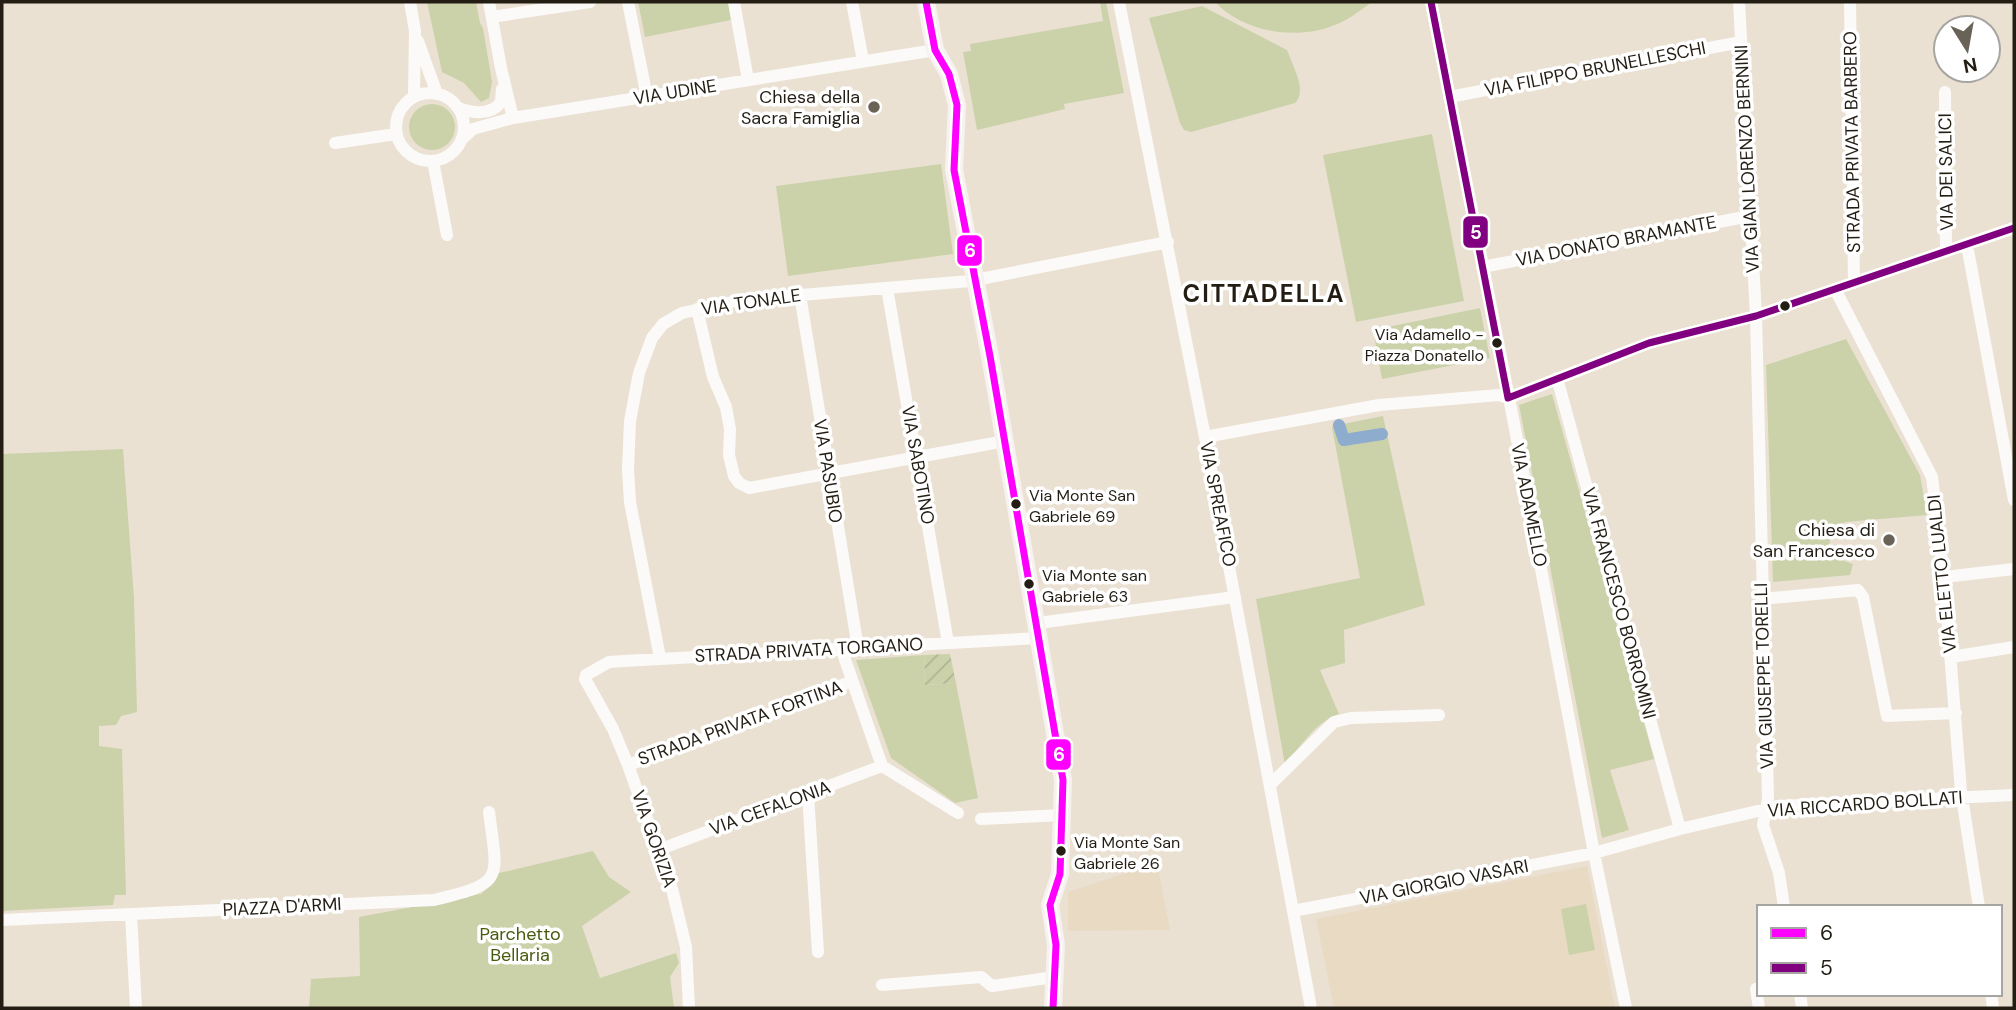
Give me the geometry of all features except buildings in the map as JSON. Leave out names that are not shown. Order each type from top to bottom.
[{"type":"street","points":[[410,2],[415,31],[437,94]]},
{"type":"street","points":[[458,107],[464,128],[462,139],[451,154],[433,161],[414,157],[400,143],[396,134],[399,112],[414,97],[421,94],[437,94],[470,112],[481,112],[498,106],[502,98],[500,68],[489,2]]},
{"type":"street","points":[[492,18],[590,2]]},
{"type":"street","points":[[628,2],[647,97]]},
{"type":"street","points":[[734,2],[748,80]]},
{"type":"street","points":[[852,2],[863,61]]},
{"type":"street","points":[[926,2],[935,50],[949,74],[957,104],[954,170],[1039,631],[1063,780],[1060,874],[1050,905],[1056,944],[1053,1008]]},
{"type":"street","name":"VIA SPREAFICO","points":[[1119,2],[1168,242],[1311,1008]]},
{"type":"street","name":"VIA ADAMELLO","points":[[1431,2],[1626,1008]]},
{"type":"street","name":"VIA GIAN LORENZO BERNINI","points":[[1739,2],[1756,316]]},
{"type":"street","name":"STRADA PRIVATA BARBERO","points":[[1850,2],[1854,283]]},
{"type":"street","points":[[414,97],[415,31]]},
{"type":"street","name":"VIA FILIPPO BRUNELLESCHI","points":[[1449,97],[1741,42]]},
{"type":"street","name":"VIA UDINE","points":[[462,139],[473,129],[513,118],[935,50]]},
{"type":"street","points":[[500,68],[513,118]]},
{"type":"street","name":"VIA DEI SALICI","points":[[1945,92],[1946,251]]},
{"type":"street","points":[[335,143],[396,134]]},
{"type":"street","points":[[433,161],[447,235]]},
{"type":"street","name":"VIA DONATO BRAMANTE","points":[[1482,267],[1751,216]]},
{"type":"street","points":[[1205,438],[1379,405],[1499,395],[1508,398],[1649,343],[1756,316],[2014,228]]},
{"type":"street","name":"VIA TONALE","points":[[660,658],[630,502],[628,470],[630,421],[639,373],[652,338],[663,324],[682,313],[741,300],[975,279],[1168,242]]},
{"type":"street","points":[[1967,244],[2014,500]]},
{"type":"street","name":"VIA SABOTINO","points":[[887,288],[948,643]]},
{"type":"street","name":"VIA ELETTO LUALDI","points":[[1835,289],[1932,477],[1944,577],[1963,798],[1979,905]]},
{"type":"street","name":"VIA PASUBIO","points":[[800,295],[858,648]]},
{"type":"street","points":[[697,309],[713,377],[726,407],[730,429],[729,455],[734,477],[749,488],[1005,441]]},
{"type":"street","name":"VIA GIUSEPPE TORELLI","points":[[1756,316],[1768,799],[1763,824],[1779,873],[1784,905]]},
{"type":"street","name":"VIA FRANCESCO BORROMINI","points":[[1558,378],[1680,829]]},
{"type":"street","points":[[1944,577],[2014,569]]},
{"type":"street","points":[[1762,599],[1858,590],[1863,597],[1886,716],[1956,713]]},
{"type":"street","name":"STRADA PRIVATA TORGANO","points":[[585,679],[586,675],[609,662],[948,643],[1039,631],[1235,597]]},
{"type":"street","points":[[1951,657],[2014,648]]},
{"type":"street","points":[[842,650],[882,766],[958,813]]},
{"type":"street","name":"VIA GORIZIA","points":[[585,679],[609,722],[628,765],[672,889],[686,947],[689,1008]]},
{"type":"street","name":"STRADA PRIVATA FORTINA","points":[[628,765],[726,731],[852,681]]},
{"type":"street","points":[[1270,785],[1334,722],[1351,718],[1439,715]]},
{"type":"street","name":"VIA CEFALONIA","points":[[660,853],[666,847],[882,766]]},
{"type":"street","points":[[808,794],[818,953]]},
{"type":"street","name":"VIA RICCARDO BOLLATI","points":[[1594,853],[1779,806],[2014,795]]},
{"type":"street","name":"PIAZZA D'ARMI","points":[[2,920],[434,900],[479,888],[490,880],[494,871],[489,812]]},
{"type":"street","points":[[981,819],[1062,815]]},
{"type":"street","name":"VIA GIORGIO VASARI","points":[[1293,911],[1594,853]]},
{"type":"street","points":[[131,915],[136,1008]]},
{"type":"street","points":[[882,985],[981,977],[992,986],[1054,976]]},
{"type":"street","points":[[1756,989],[1757,995]]},
{"type":"shaded area","points":[[1157,863],[1170,930],[1068,931],[1068,892]]},
{"type":"shaded area","points":[[1587,866],[1615,1008],[1334,1008],[1316,919]]},
{"type":"green space","points":[[427,2],[476,2],[492,82],[489,98],[481,102],[464,83],[442,72]]},
{"type":"green space","points":[[638,2],[728,2],[731,20],[645,37]]},
{"type":"green space","points":[[1100,2],[1106,2],[1124,93],[1064,104],[1065,109],[977,130],[963,52],[971,51],[970,44],[1103,21]]},
{"type":"green space","points":[[1215,2],[1372,2],[1335,25],[1320,30],[1287,33],[1255,27],[1227,12]]},
{"type":"green space","points":[[1202,6],[1287,50],[1300,85],[1299,98],[1295,103],[1191,132],[1184,130],[1149,18]]},
{"type":"green space","points":[[432,104],[448,111],[455,127],[448,143],[432,150],[416,143],[409,127],[416,111]]},
{"type":"green space","points":[[1432,134],[1464,301],[1356,322],[1323,155]]},
{"type":"green space","points":[[941,164],[953,254],[788,276],[776,186]]},
{"type":"green space","points":[[1480,308],[1490,358],[1382,379],[1373,330]]},
{"type":"green space","points":[[1846,339],[1920,475],[1927,515],[1845,522],[1833,529],[1829,545],[1836,558],[1853,564],[1850,575],[1773,582],[1766,365]]},
{"type":"green space","points":[[1552,394],[1654,759],[1610,770],[1629,830],[1602,838],[1519,405]]},
{"type":"green space","points":[[1383,416],[1425,605],[1344,630],[1345,663],[1320,670],[1339,714],[1316,729],[1285,765],[1256,599],[1360,578],[1332,427],[1336,426],[1340,440],[1347,445],[1372,441],[1370,432],[1348,437],[1343,424]]},
{"type":"green space","points":[[123,449],[134,598],[137,712],[121,716],[116,725],[99,726],[99,746],[122,749],[126,895],[115,895],[113,905],[2,911],[2,454]]},
{"type":"green space","points":[[950,654],[956,683],[925,685],[924,655]]},
{"type":"green space","points":[[924,655],[925,685],[956,683],[978,798],[955,803],[891,758],[856,660]]},
{"type":"green space","name":"Parchetto Bellaria","points":[[593,851],[609,877],[631,892],[582,926],[600,978],[676,953],[679,963],[670,977],[674,1008],[309,1008],[311,979],[360,976],[359,917],[481,894],[499,873]]},
{"type":"green space","points":[[1586,904],[1595,950],[1569,955],[1561,909]]},
{"type":"waterway","points":[[1339,425],[1344,440],[1382,434]]},
{"type":"transit line","name":"6","points":[[926,2],[935,50],[949,74],[957,105],[954,170],[990,356],[1063,780],[1060,874],[1050,905],[1056,945],[1053,1008]]},
{"type":"transit line","name":"5","points":[[1431,2],[1508,398],[1649,343],[1756,316],[2014,228]]},
{"type":"place","name":"Chiesa della Sacra Famiglia","points":[[874,107]]},
{"type":"place","name":"Via Adamello - Piazza Donatello","points":[[1497,343]]},
{"type":"place","name":"Via Monte San Gabriele 69","points":[[1016,504]]},
{"type":"place","name":"Chiesa di San Francesco","points":[[1889,540]]},
{"type":"place","name":"Via Monte san Gabriele 63","points":[[1029,584]]},
{"type":"place","name":"Via Monte San Gabriele 26","points":[[1061,851]]},
{"type":"district","name":"CITTADELLA","points":[[1264,293]]}]
